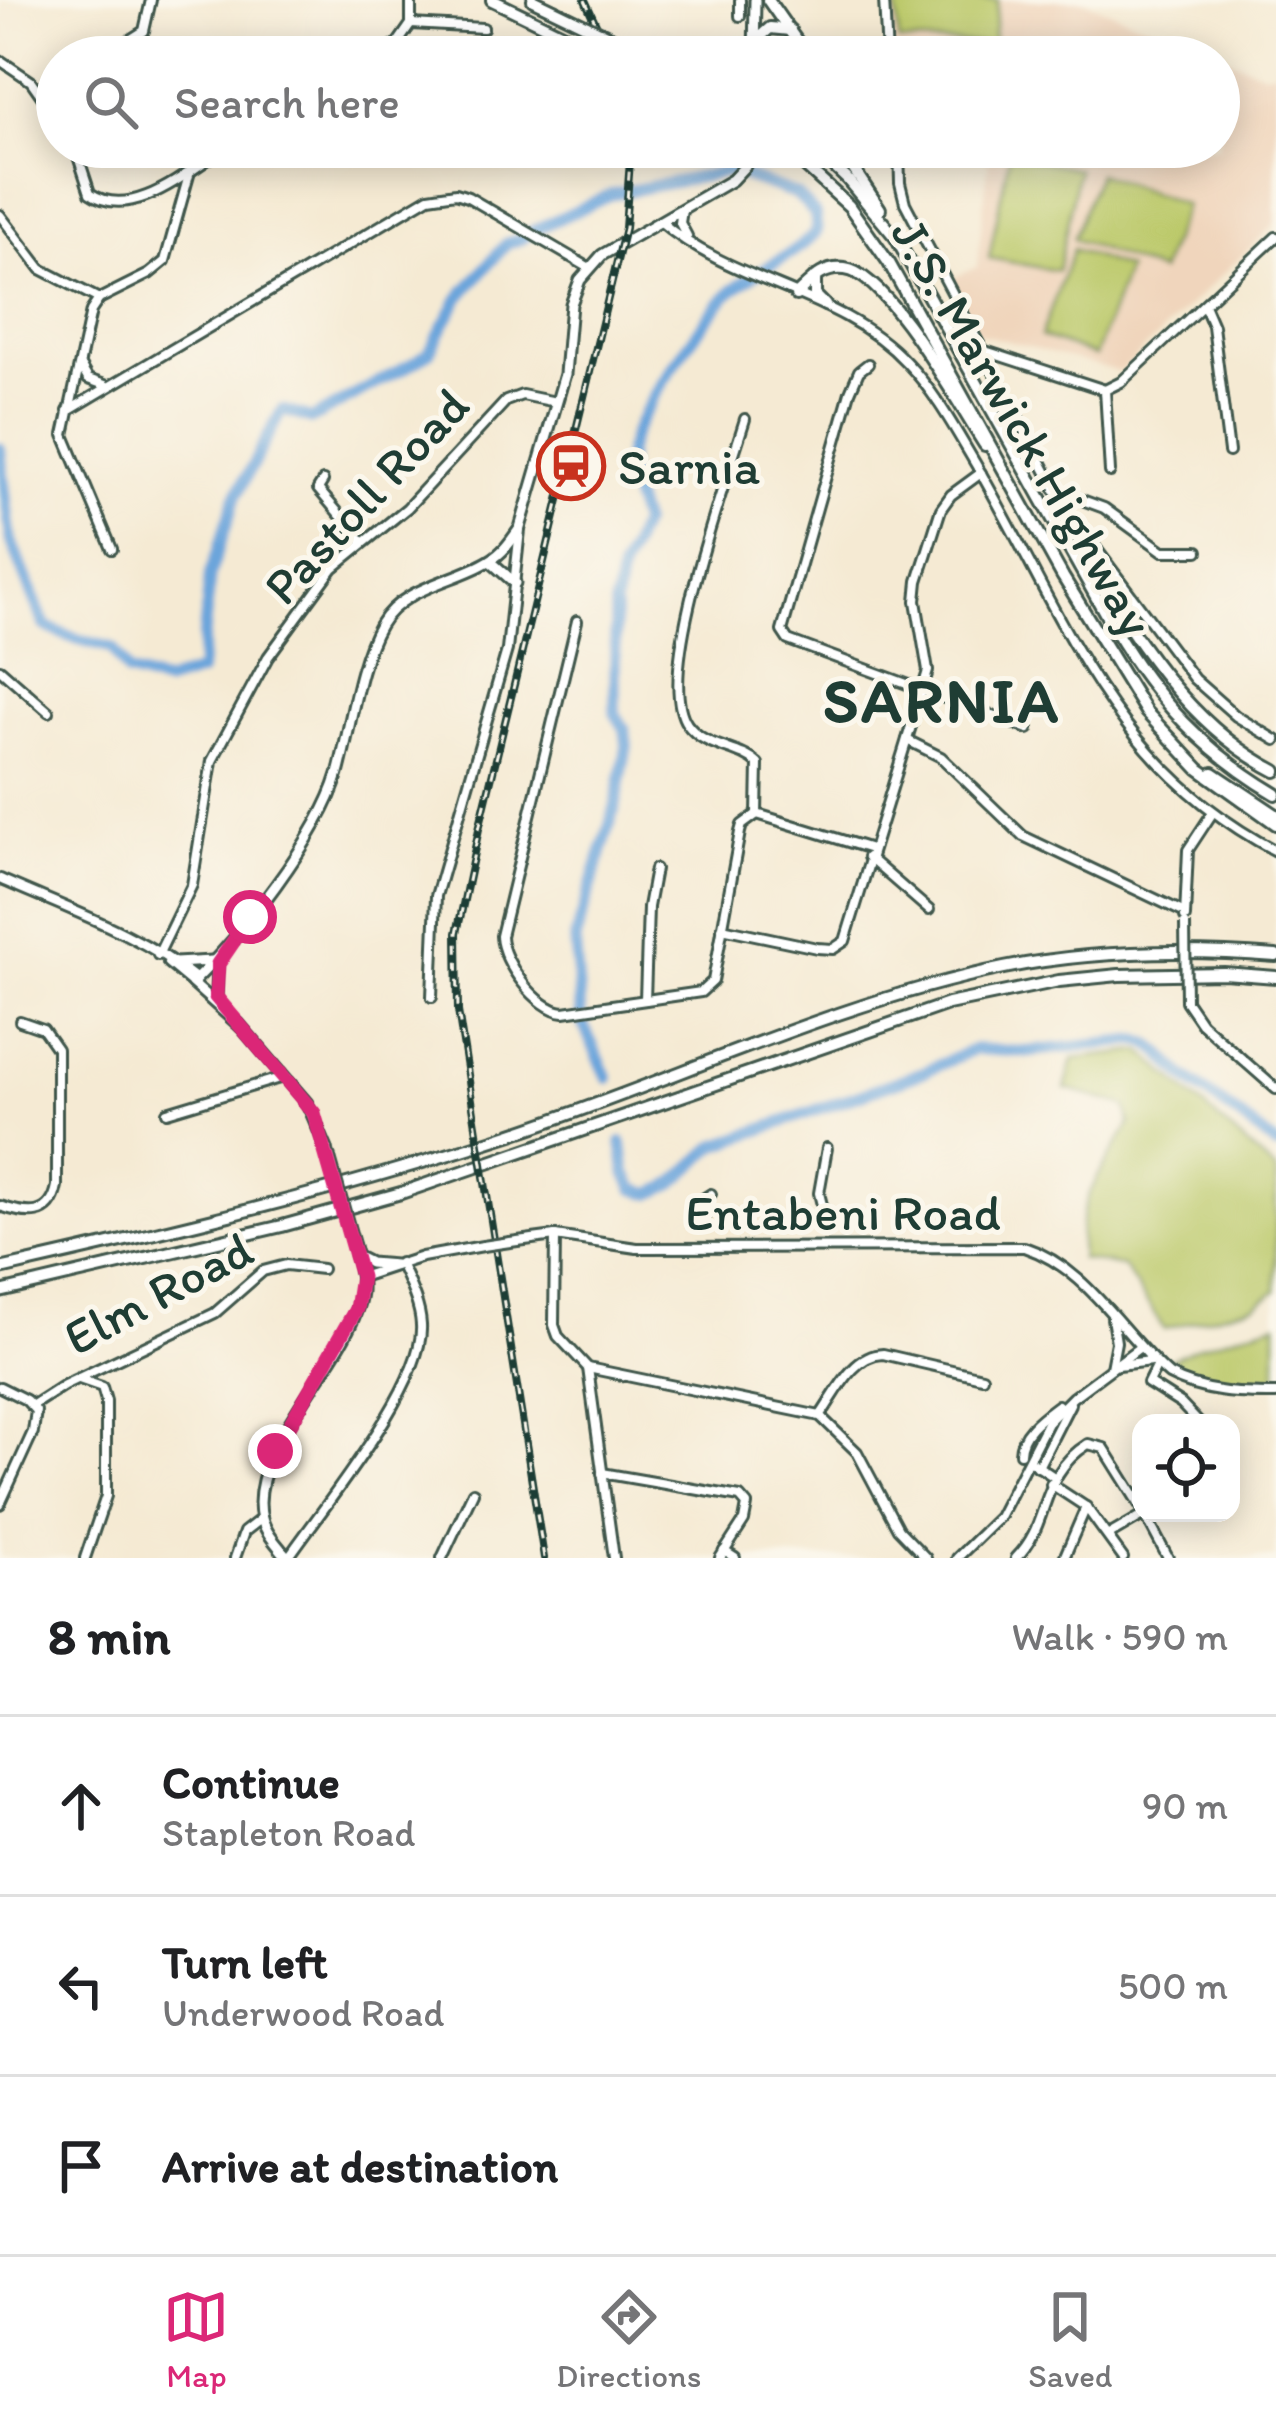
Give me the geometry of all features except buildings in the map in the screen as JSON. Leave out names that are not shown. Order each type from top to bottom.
[{"type":"highway","points":[[492,0],[567,36]]},
{"type":"highway","points":[[533,0],[608,36]]},
{"type":"highway","points":[[768,0],[794,36]]},
{"type":"highway","points":[[760,36],[770,28],[790,30]]},
{"type":"highway","name":"J.S. Marwick Highway","points":[[809,168],[868,231],[1121,677],[1146,712],[1186,753]]},
{"type":"highway","name":"J.S. Marwick Highway","points":[[835,168],[896,238],[1057,521]]},
{"type":"highway","points":[[852,168],[896,238]]},
{"type":"highway","points":[[796,295],[827,270],[851,269],[880,288],[1013,488]]},
{"type":"highway","points":[[815,277],[815,296],[825,305]]},
{"type":"highway","points":[[1057,521],[1178,696],[1215,732],[1276,772]]},
{"type":"highway","points":[[1057,521],[1114,629],[1162,701],[1210,748],[1276,794]]},
{"type":"highway","points":[[1186,753],[1276,814]]},
{"type":"highway","points":[[1186,753],[1219,786],[1276,824]]},
{"type":"highway","points":[[0,1269],[277,1204],[408,1167],[901,994],[1006,968],[1055,959],[1166,951],[1276,956]]},
{"type":"highway","points":[[0,1292],[401,1193],[906,1017],[1006,991],[1136,974],[1276,977]]},
{"type":"main road","points":[[754,36],[755,0]]},
{"type":"main road","points":[[198,984],[317,824],[330,796],[379,626],[409,597],[490,561],[520,528],[565,374],[571,304],[588,267],[617,245],[732,180],[743,168]]},
{"type":"main road","points":[[490,561],[515,584]]},
{"type":"main road","points":[[176,963],[219,959]]},
{"type":"main road","points":[[216,997],[219,959]]},
{"type":"main road","points":[[198,984],[216,997],[314,1113],[361,1277],[356,1309],[268,1468],[262,1518],[288,1558]]},
{"type":"main road","points":[[198,984],[241,1027]]},
{"type":"main road","points":[[355,1251],[370,1263],[398,1264]]},
{"type":"street","points":[[137,36],[144,32],[151,0]]},
{"type":"street","points":[[403,36],[411,24],[411,0]]},
{"type":"street","points":[[740,0],[740,16]]},
{"type":"street","points":[[884,0],[885,36]]},
{"type":"street","points":[[411,24],[483,28]]},
{"type":"street","points":[[0,60],[18,69],[36,89]]},
{"type":"street","points":[[81,168],[97,198],[131,202],[191,168]]},
{"type":"street","points":[[112,549],[65,442],[68,411],[91,311],[99,298],[162,265],[170,251],[191,168]]},
{"type":"street","points":[[900,168],[905,203],[1055,490],[1194,679],[1236,716],[1276,740]]},
{"type":"street","points":[[165,184],[184,194]]},
{"type":"street","points":[[68,411],[429,197],[468,197],[588,267]]},
{"type":"street","points":[[682,210],[681,227],[692,242]]},
{"type":"street","points":[[0,215],[46,274],[99,298]]},
{"type":"street","points":[[662,222],[765,281],[864,326],[908,364],[981,473],[1119,719],[1160,767],[1213,812],[1276,851]]},
{"type":"street","points":[[980,350],[1105,390],[1121,382],[1276,237]]},
{"type":"street","points":[[1204,305],[1213,326],[1228,452]]},
{"type":"street","points":[[80,359],[88,379],[108,386]]},
{"type":"street","points":[[868,364],[861,368],[850,392],[782,631],[788,640],[1028,729]]},
{"type":"street","points":[[1105,390],[1111,472]]},
{"type":"street","name":"Pastoll Road","points":[[160,957],[190,891],[212,761],[268,657],[322,580],[407,508],[506,401],[522,395],[556,402]]},
{"type":"street","points":[[746,419],[688,610],[679,690],[683,716],[701,738],[758,764],[757,814]]},
{"type":"street","points":[[722,928],[832,949],[848,934],[928,666],[916,601],[918,581],[940,509],[981,473]]},
{"type":"street","points":[[323,481],[318,488],[363,542]]},
{"type":"street","points":[[1055,490],[1120,517],[1163,551],[1198,551]]},
{"type":"street","points":[[432,997],[436,896],[503,667],[520,528]]},
{"type":"street","points":[[578,621],[501,936],[506,957],[545,1006],[564,1012],[709,987],[740,832],[757,814]]},
{"type":"street","points":[[0,669],[49,712]]},
{"type":"street","points":[[907,740],[941,757],[1018,833],[1185,919]]},
{"type":"street","points":[[1213,812],[1188,850],[1186,1001],[1201,1023],[1276,1090]]},
{"type":"street","points":[[757,814],[869,853],[928,910]]},
{"type":"street","points":[[645,1000],[648,907],[656,869]]},
{"type":"street","points":[[0,879],[176,963],[198,984]]},
{"type":"street","points":[[160,957],[198,984]]},
{"type":"street","points":[[0,1207],[23,1214],[42,1211],[54,1199],[57,1186],[57,1049],[43,1029],[20,1022]]},
{"type":"street","points":[[167,1112],[283,1077]]},
{"type":"street","points":[[824,1213],[819,1193],[827,1148]]},
{"type":"street","points":[[706,1214],[700,1201],[711,1193]]},
{"type":"street","points":[[555,1236],[554,1325],[588,1368],[820,1417],[857,1453],[898,1528],[926,1558]]},
{"type":"street","name":"Entabeni Road","points":[[361,1277],[483,1246],[555,1236],[638,1248],[1024,1247],[1071,1271],[1155,1362],[1190,1386],[1276,1394]]},
{"type":"street","points":[[288,1558],[413,1369],[422,1326],[398,1264]]},
{"type":"street","name":"Elm Road","points":[[33,1405],[215,1313],[263,1271],[286,1265],[322,1269]]},
{"type":"street","points":[[1111,1314],[1112,1368]]},
{"type":"street","points":[[1020,1453],[1028,1430],[1140,1347]]},
{"type":"street","points":[[820,1417],[854,1367],[868,1355],[883,1354],[982,1377]]},
{"type":"street","points":[[1112,1368],[1155,1362],[1148,1383],[1190,1414]]},
{"type":"street","points":[[85,1558],[106,1496],[104,1392],[112,1363]]},
{"type":"street","points":[[588,1368],[614,1558]]},
{"type":"street","points":[[77,1379],[94,1382],[104,1392]]},
{"type":"street","name":"Elm Road","points":[[0,1387],[33,1405]]},
{"type":"street","points":[[1073,1397],[1035,1465],[1086,1507],[1120,1556]]},
{"type":"street","points":[[957,1558],[999,1517],[1040,1434],[1073,1397]]},
{"type":"street","name":"Elm Road","points":[[0,1504],[33,1432],[33,1405]]},
{"type":"street","points":[[1016,1558],[1033,1534],[1052,1480],[1078,1450],[1099,1443],[1132,1494]]},
{"type":"street","points":[[602,1473],[740,1497],[747,1505],[746,1516],[722,1555],[735,1558]]},
{"type":"street","points":[[442,1558],[473,1492]]},
{"type":"street","points":[[1064,1558],[1086,1507]]},
{"type":"street","points":[[235,1558],[244,1532],[262,1518]]},
{"type":"street","points":[[1109,1535],[1132,1519]]},
{"type":"street","points":[[1149,1522],[1168,1558]]},
{"type":"shaded area","points":[[891,0],[1082,0],[1172,36],[892,36]]},
{"type":"shaded area","points":[[1240,63],[1264,73],[1276,71],[1276,223],[1120,372],[978,333],[951,279],[977,267],[988,168],[1240,168]]},
{"type":"green space","points":[[896,0],[998,0],[994,36],[899,36]]},
{"type":"green space","points":[[1006,168],[1078,169],[1058,271],[989,258]]},
{"type":"green space","points":[[1098,173],[1185,205],[1160,272],[1073,239]]},
{"type":"green space","points":[[1073,249],[1127,269],[1095,356],[1041,336]]},
{"type":"green space","points":[[1141,1051],[1276,1171],[1276,1291],[1255,1305],[1164,1329],[1123,1266],[1081,1259],[1086,1203],[1130,1124],[1126,1106],[1065,1089],[1073,1059]]},
{"type":"green space","points":[[1276,1323],[1276,1381],[1207,1377],[1170,1360],[1199,1346]]},
{"type":"waterway","points":[[0,448],[11,540],[45,626],[112,648],[128,673],[164,683],[200,672],[210,574],[236,496],[282,410],[312,419],[415,362],[429,352],[459,298],[507,243],[612,194],[730,171],[797,195],[815,214],[817,231],[722,301],[657,391],[628,451],[629,479],[642,524],[621,570],[615,604],[615,713],[625,729],[627,746],[616,804],[575,939],[581,1020],[608,1078]]},
{"type":"waterway","points":[[622,1143],[626,1173],[634,1189],[651,1194],[672,1185],[715,1146],[975,1049],[1024,1052],[1138,1040],[1157,1050],[1276,1146]]},
{"type":"railway","points":[[585,0],[601,36]]},
{"type":"railway","points":[[544,1558],[458,1011],[457,933],[625,228],[629,168]]},
{"type":"place","name":"Sarnia","points":[[571,466]]},
{"type":"district","name":"SARNIA","points":[[942,700]]},
{"type":"route","points":[[250,917],[215,970],[216,997],[314,1113],[361,1277],[356,1309],[275,1451]]}]
